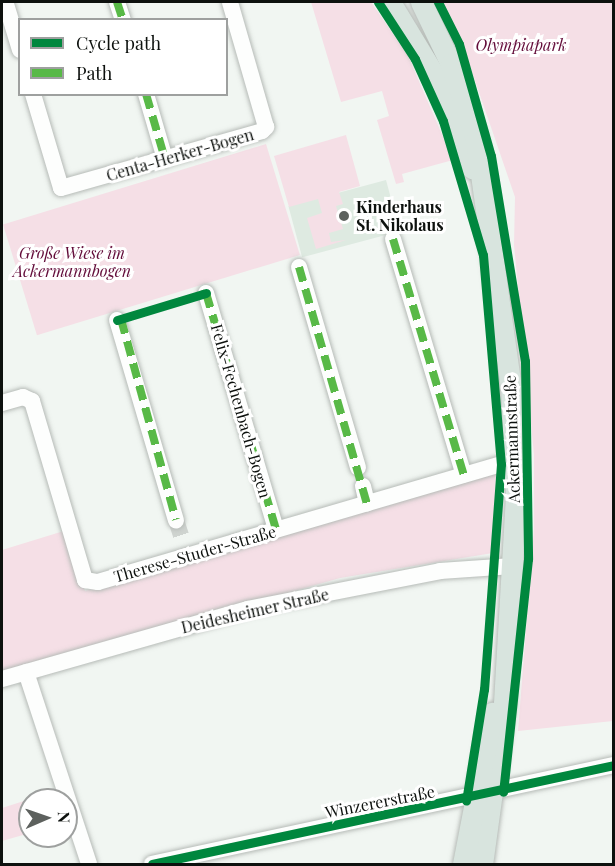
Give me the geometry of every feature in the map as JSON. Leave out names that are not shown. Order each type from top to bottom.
[{"type":"main road","name":"Ackermannstraße","points":[[390,2],[436,78],[488,211]]},
{"type":"main road","name":"Ackermannstraße","points":[[421,2],[463,95],[485,177],[503,306],[515,460],[513,566],[504,669],[484,796],[482,864]]},
{"type":"main road","name":"Ackermannstraße","points":[[463,864],[484,796]]},
{"type":"street","points":[[117,2],[122,18]]},
{"type":"street","name":"Centa-Herker-Bogen","points":[[34,96],[61,188],[165,159],[266,127],[230,2]]},
{"type":"street","points":[[8,4],[18,42]]},
{"type":"street","points":[[147,96],[165,159]]},
{"type":"street","points":[[393,239],[464,475]]},
{"type":"street","points":[[299,267],[358,468]]},
{"type":"street","name":"Felix-Fechenbach-Bogen","points":[[206,293],[276,529]]},
{"type":"street","points":[[117,320],[176,520]]},
{"type":"street","name":"Therese-Studer-Straße","points":[[2,403],[28,397],[32,401],[86,580],[98,582],[184,547],[276,529],[515,460]]},
{"type":"street","points":[[363,486],[367,504]]},
{"type":"street","name":"Deidesheimer Straße","points":[[2,680],[247,609],[440,571],[513,566]]},
{"type":"street","points":[[26,672],[89,864]]},
{"type":"street","name":"Winzererstraße","points":[[152,864],[484,796],[614,765]]},
{"type":"shaded area","name":"Kinderhaus St. Nikolaus","points":[[386,180],[400,231],[302,257],[288,206]]},
{"type":"green space","points":[[311,2],[371,2],[408,56],[453,160],[402,174],[404,182],[396,184],[377,120],[389,116],[382,91],[341,102]]},
{"type":"green space","name":"Olympiapark","points":[[441,2],[613,2],[613,721],[518,731],[534,529],[534,455],[514,245],[515,197],[459,34]]},
{"type":"green space","points":[[346,135],[360,186],[339,192],[343,204],[336,206],[343,229],[329,233],[331,242],[346,240],[316,249],[307,218],[322,213],[318,199],[289,207],[274,156]]},
{"type":"green space","name":"Große Wiese im Ackermannbogen","points":[[266,144],[300,255],[37,335],[3,224]]},
{"type":"green space","points":[[496,473],[493,553],[340,578],[2,674],[2,550],[67,530],[85,591]]},
{"type":"green space","points":[[18,803],[18,836],[2,841],[2,808]]},
{"type":"tunnel","points":[[176,520],[182,539]]},
{"type":"marked path","points":[[117,2],[122,18]]},
{"type":"marked path","points":[[147,96],[165,159]]},
{"type":"marked path","points":[[393,239],[464,475]]},
{"type":"marked path","points":[[299,267],[367,504]]},
{"type":"marked path","points":[[201,295],[206,293],[276,529]]},
{"type":"marked path","points":[[121,319],[176,520]]},
{"type":"cycle path","points":[[378,2],[415,59],[443,121],[483,255],[501,464],[484,689],[466,801]]},
{"type":"cycle path","points":[[438,2],[459,44],[491,156],[525,361],[528,559],[503,792]]},
{"type":"cycle path","points":[[117,320],[206,293]]},
{"type":"cycle path","points":[[152,864],[614,765]]},
{"type":"place","name":"Kinderhaus St. Nikolaus","points":[[344,216]]}]
